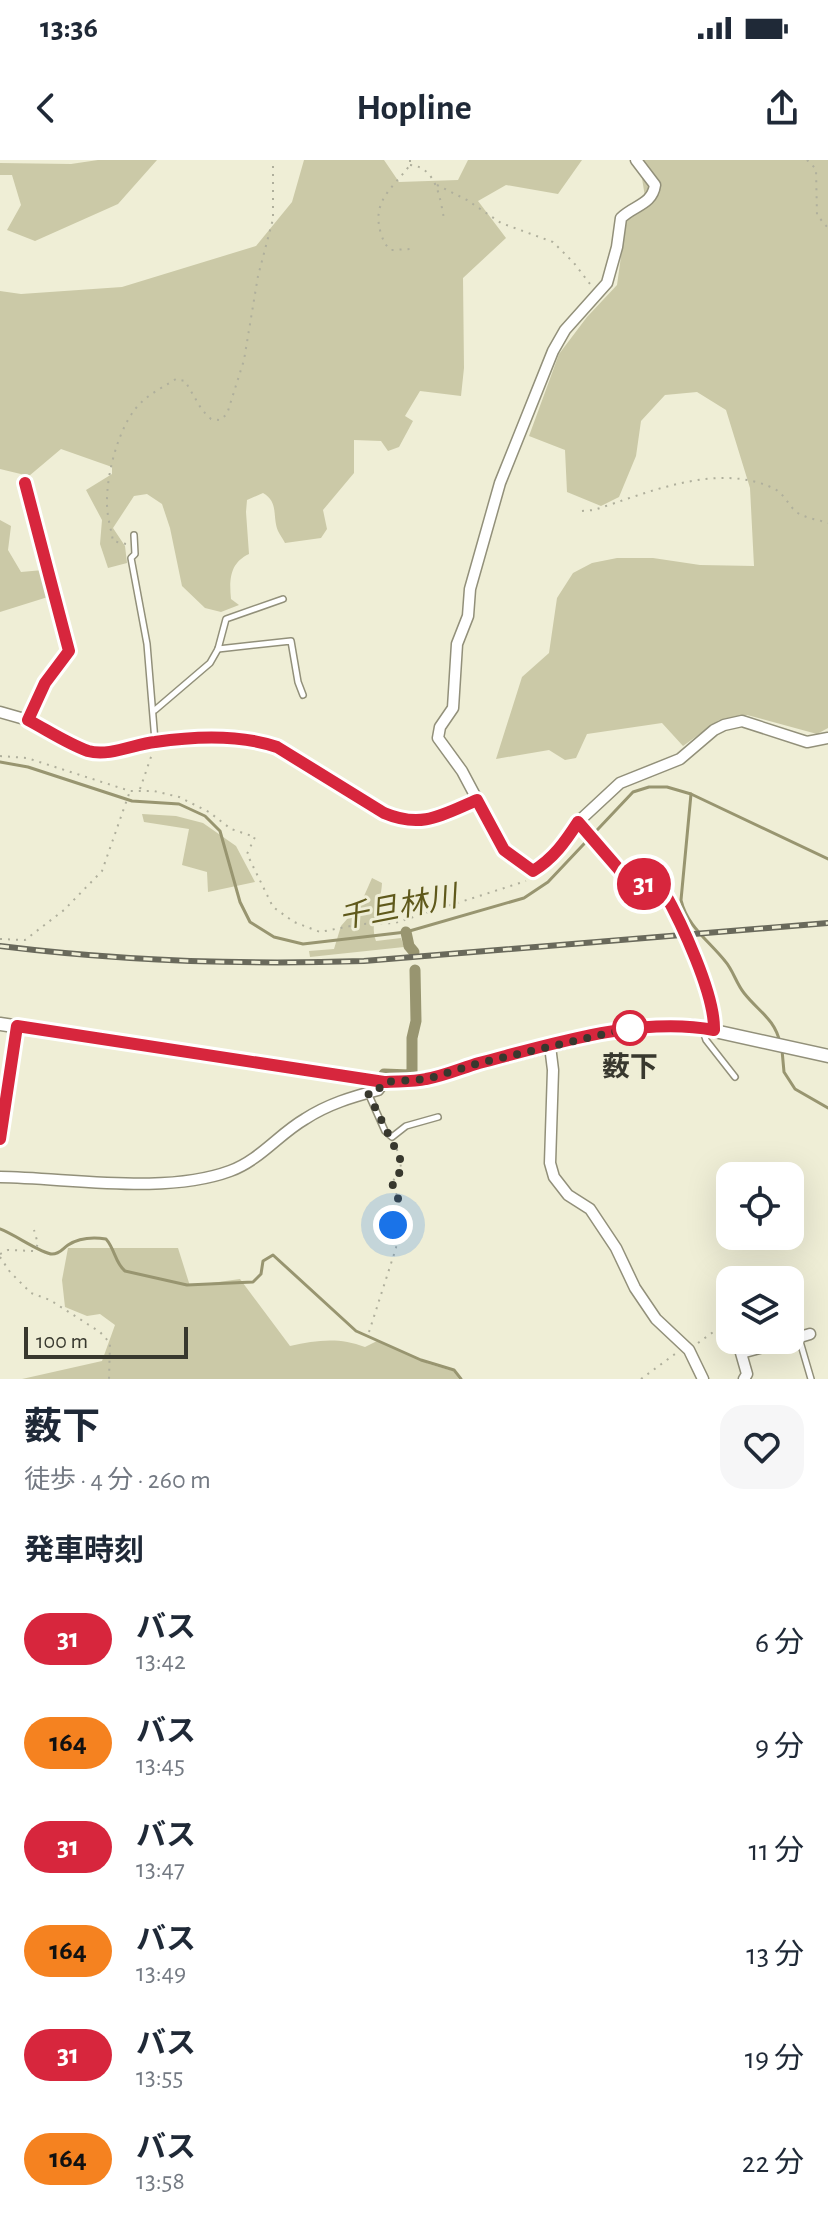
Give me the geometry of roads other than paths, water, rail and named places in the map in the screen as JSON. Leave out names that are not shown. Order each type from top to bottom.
[{"type":"street","points":[[636,160],[655,185],[654,193],[649,201],[621,218],[607,283],[565,330],[553,351],[500,483],[470,589],[468,616],[455,656],[453,708],[440,727],[438,738],[462,771],[504,850],[533,871],[561,848],[578,822],[620,783],[680,759],[724,725],[742,721],[807,742],[828,738]]},
{"type":"street","points":[[25,483],[69,651],[45,683],[28,720]]},
{"type":"street","points":[[0,712],[28,720],[89,751],[103,752],[155,742],[209,738],[261,741],[277,747],[402,821],[433,819],[477,800]]},
{"type":"street","points":[[0,1024],[384,1082],[427,1079],[550,1046],[639,1027],[708,1029],[828,1056]]},
{"type":"street","points":[[0,1139],[17,1026]]},
{"type":"street","points":[[550,1046],[553,1070],[550,1163],[554,1177],[568,1195],[590,1209],[616,1248],[635,1288],[656,1319],[687,1348],[703,1379]]},
{"type":"street","points":[[0,1177],[144,1183],[218,1175],[260,1154],[303,1120],[332,1104],[378,1090],[384,1082]]},
{"type":"street","points":[[741,1354],[747,1374],[744,1379]]},
{"type":"lane","points":[[134,535],[134,555],[131,558],[147,644],[155,742]]},
{"type":"lane","points":[[154,711],[210,663],[218,649],[226,619],[283,599]]},
{"type":"lane","points":[[218,649],[291,641],[303,695]]},
{"type":"lane","points":[[578,822],[629,881],[663,890],[684,929],[712,1010],[706,1040],[735,1077]]},
{"type":"lane","points":[[368,1093],[385,1131],[392,1137],[406,1126],[438,1117]]},
{"type":"lane","points":[[802,1354],[811,1379]]},
{"type":"waterway","name":"千旦林川","points":[[0,762],[28,767],[132,801],[179,804],[205,816],[220,831],[240,902],[250,922],[274,937],[303,944],[406,932],[524,898],[548,882],[633,792],[649,787],[667,787],[691,794],[828,859]]},
{"type":"waterway","points":[[691,794],[681,900],[684,909],[693,925],[728,965],[744,993],[770,1021],[780,1043]]},
{"type":"waterway","points":[[406,932],[409,946],[414,952]]},
{"type":"waterway","points":[[384,1074],[409,1075],[412,1072],[412,1038],[416,1021],[415,970]]},
{"type":"waterway","points":[[782,1050],[784,1072],[795,1089],[828,1108]]},
{"type":"waterway","points":[[0,1229],[52,1254],[81,1239],[106,1239],[125,1271],[187,1285],[253,1282],[261,1274],[263,1261],[273,1255],[356,1331],[421,1360],[454,1370],[461,1379]]},
{"type":"railway","points":[[0,946],[182,961],[364,961],[828,923]]},
{"type":"place","name":"薮下","points":[[630,1028]]}]
